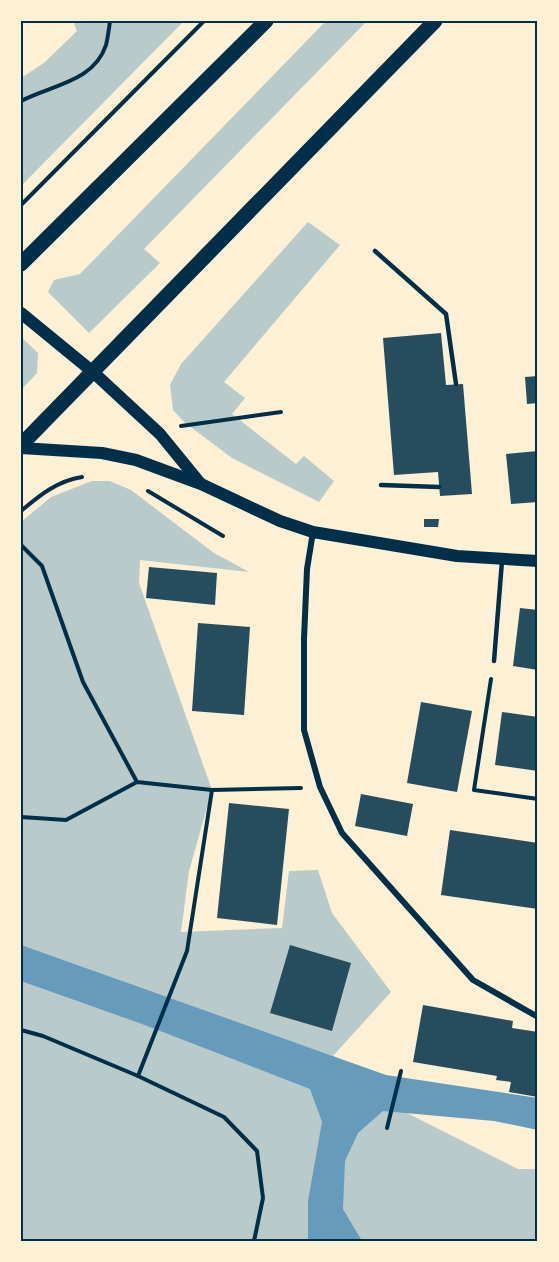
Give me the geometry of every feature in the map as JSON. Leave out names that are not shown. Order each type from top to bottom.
[{"type":"main road","points":[[21,264],[267,21]]},
{"type":"main road","points":[[21,447],[435,21]]},
{"type":"main road","points":[[21,313],[93,372],[160,434],[201,484]]},
{"type":"main road","points":[[21,447],[102,453],[136,460],[201,484],[280,521],[313,532],[457,556],[538,561]]},
{"type":"street","points":[[313,532],[307,569],[304,730],[320,787],[342,833],[473,980],[538,1017]]},
{"type":"lane","points":[[375,251],[446,314],[456,384]]},
{"type":"lane","points":[[381,485],[439,487]]},
{"type":"lane","points":[[494,661],[502,558]]},
{"type":"path","points":[[21,101],[82,76],[92,68],[106,45],[110,21]]},
{"type":"path","points":[[21,205],[204,21]]},
{"type":"path","points":[[178,427],[281,412]]},
{"type":"path","points":[[21,511],[45,490],[72,478],[89,475]]},
{"type":"path","points":[[144,489],[223,536]]},
{"type":"path","points":[[21,545],[42,566],[83,682],[137,782]]},
{"type":"path","points":[[494,661],[474,790],[538,799]]},
{"type":"path","points":[[21,817],[66,820],[137,782],[212,789],[320,787]]},
{"type":"path","points":[[138,1076],[187,951],[212,789]]},
{"type":"path","points":[[21,1030],[43,1036],[138,1076],[224,1117],[257,1151],[263,1198],[254,1241]]},
{"type":"path","points":[[387,1128],[401,1071]]},
{"type":"shaded area","points":[[73,21],[184,21],[21,186],[21,78],[44,63],[77,31]]},
{"type":"shaded area","points":[[326,21],[367,21],[144,249],[160,263],[89,333],[48,292],[54,280],[80,274]]},
{"type":"shaded area","points":[[308,222],[340,245],[224,382],[245,398],[232,414],[296,464],[304,456],[334,481],[319,502],[232,458],[184,422],[173,410],[170,385],[181,364]]},
{"type":"shaded area","points":[[21,337],[38,353],[37,373],[21,390]]},
{"type":"shaded area","points":[[92,481],[110,481],[131,490],[214,553],[249,572],[140,560],[139,583],[212,790],[189,871],[181,932],[282,928],[289,871],[318,870],[332,913],[391,992],[333,1056],[217,1017],[518,1169],[538,1169],[538,1241],[21,1241],[21,522],[51,497]]},
{"type":"water","points":[[21,945],[386,1075],[538,1098],[538,1130],[494,1121],[383,1111],[358,1133],[345,1161],[343,1209],[362,1241],[308,1241],[308,1201],[322,1122],[310,1089],[142,1024],[21,981]]},
{"type":"building","points":[[441,333],[446,385],[463,384],[472,494],[440,496],[438,472],[394,475],[383,338]]},
{"type":"building","points":[[538,376],[538,403],[527,404],[525,377]]},
{"type":"building","points":[[538,451],[538,502],[511,504],[506,454]]},
{"type":"building","points":[[424,519],[439,519],[438,527],[424,527]]},
{"type":"building","points":[[149,567],[217,573],[215,605],[146,598]]},
{"type":"building","points":[[520,608],[538,610],[538,670],[513,666]]},
{"type":"building","points":[[198,623],[250,627],[244,715],[192,711]]},
{"type":"building","points":[[421,702],[472,711],[457,792],[407,783]]},
{"type":"building","points":[[502,712],[538,717],[538,771],[495,765]]},
{"type":"building","points":[[361,794],[413,804],[407,836],[355,826]]},
{"type":"building","points":[[229,803],[289,809],[277,925],[217,918]]},
{"type":"building","points":[[450,830],[538,843],[538,909],[441,895]]},
{"type":"building","points":[[290,945],[351,963],[332,1031],[270,1013]]},
{"type":"building","points":[[423,1005],[513,1021],[512,1028],[538,1032],[538,1097],[509,1092],[511,1082],[496,1080],[497,1076],[413,1062]]}]
